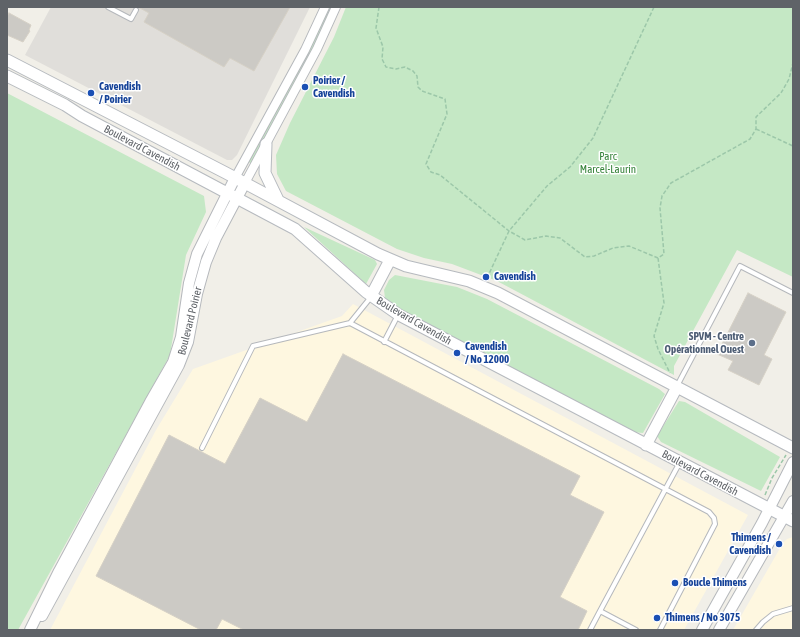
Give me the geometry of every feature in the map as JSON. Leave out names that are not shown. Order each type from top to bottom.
[{"type":"main road","name":"Boulevard Cavendish","points":[[7,60],[79,95],[390,260],[421,270],[459,278],[488,289],[677,387],[791,455]]},
{"type":"main road","name":"Boulevard Cavendish","points":[[7,76],[72,109],[82,116],[298,230],[371,296],[399,315],[789,519]]},
{"type":"main road","points":[[72,109],[79,95]]},
{"type":"main road","points":[[266,144],[265,173],[278,200]]},
{"type":"main road","points":[[371,296],[390,260]]},
{"type":"main road","points":[[646,445],[677,387]]},
{"type":"street","name":"Boulevard Poirier","points":[[30,630],[44,598],[173,362],[181,337],[189,283],[197,254],[240,180],[325,7]]},
{"type":"street","name":"Boulevard Poirier","points":[[240,180],[266,144],[317,49],[336,7]]},
{"type":"street","name":"Boulevard Poirier","points":[[34,630],[52,600],[176,372],[186,349],[197,294],[206,262],[232,194]]},
{"type":"street","points":[[702,630],[762,523],[791,455]]},
{"type":"street","points":[[719,630],[789,519],[793,501]]},
{"type":"lane","points":[[108,7],[130,19],[136,10]]},
{"type":"lane","points":[[677,387],[740,266],[793,293]]},
{"type":"lane","points":[[202,448],[254,346],[350,323],[371,296]]},
{"type":"lane","points":[[384,342],[399,315]]},
{"type":"lane","points":[[350,323],[709,512],[714,518],[715,524],[660,630]]},
{"type":"lane","points":[[590,630],[680,462]]},
{"type":"lane","points":[[756,630],[773,614],[793,608]]},
{"type":"lane","points":[[600,611],[636,630]]},
{"type":"path","points":[[379,7],[376,28],[383,47],[382,59],[386,67],[396,70],[405,67],[413,71],[417,76],[418,87],[422,91],[444,99],[447,114],[426,164],[431,172],[440,176],[509,231],[525,240],[546,236],[560,238],[585,257],[594,256],[613,248],[629,246],[658,258]]},
{"type":"path","points":[[487,280],[509,231],[547,186],[570,167],[593,138],[654,7]]},
{"type":"path","points":[[658,258],[664,254],[665,249],[660,208],[662,196],[671,183],[750,139],[756,129],[756,117],[781,93],[789,79],[793,63]]},
{"type":"path","points":[[756,129],[793,146]]},
{"type":"path","points":[[658,258],[664,303],[654,336],[658,349],[677,387]]},
{"type":"path","points":[[765,496],[764,493],[784,456],[791,455]]},
{"type":"shaded area","points":[[51,7],[310,7],[237,155],[232,160],[227,160],[25,55]]},
{"type":"shaded area","points":[[353,304],[748,515],[684,630],[50,630],[156,430],[193,369],[342,316]]},
{"type":"shaded area","points":[[793,537],[793,630],[733,630],[783,543],[787,539]]},
{"type":"green space","points":[[327,7],[333,7],[325,26],[252,164],[247,161]]},
{"type":"green space","name":"Parc Marcel-Laurin","points":[[346,7],[793,7],[793,277],[737,250],[674,366],[674,375],[497,281],[452,264],[424,258],[397,249],[286,191],[277,174],[276,155],[290,123],[334,37]]},
{"type":"green space","points":[[7,93],[204,196],[206,212],[186,255],[170,355],[18,630],[7,630]]},
{"type":"green space","points":[[304,227],[375,260],[377,264],[366,284]]},
{"type":"green space","points":[[395,275],[457,287],[487,299],[659,389],[665,394],[643,433],[633,432],[407,313],[385,298],[384,290],[389,280]]},
{"type":"green space","points":[[679,401],[685,402],[780,457],[761,491],[661,442],[657,436]]},
{"type":"building","points":[[138,7],[290,7],[254,71],[230,58],[224,67],[144,22],[149,13]]},
{"type":"building","points":[[9,13],[31,25],[30,31],[23,42],[7,35],[7,17]]},
{"type":"building","points":[[748,293],[786,312],[764,355],[772,359],[759,385],[728,370],[733,361],[717,354]]},
{"type":"building","points":[[343,354],[580,476],[570,495],[604,512],[560,597],[587,611],[578,630],[244,630],[222,619],[216,630],[201,630],[96,576],[169,435],[225,464],[260,398],[307,422]]},
{"type":"place","name":"Poirier / Cavendish","points":[[305,87]]},
{"type":"place","name":"Cavendish / Poirier","points":[[91,93]]},
{"type":"place","name":"Cavendish","points":[[486,277]]},
{"type":"place","name":"SPVM - Centre Opérationnel Ouest","points":[[752,343]]},
{"type":"place","name":"Cavendish / No 12000","points":[[457,353]]},
{"type":"place","name":"Thimens / Cavendish","points":[[779,544]]},
{"type":"place","name":"Boucle Thimens","points":[[675,583]]},
{"type":"place","name":"Thimens / No 3075","points":[[657,618]]}]
